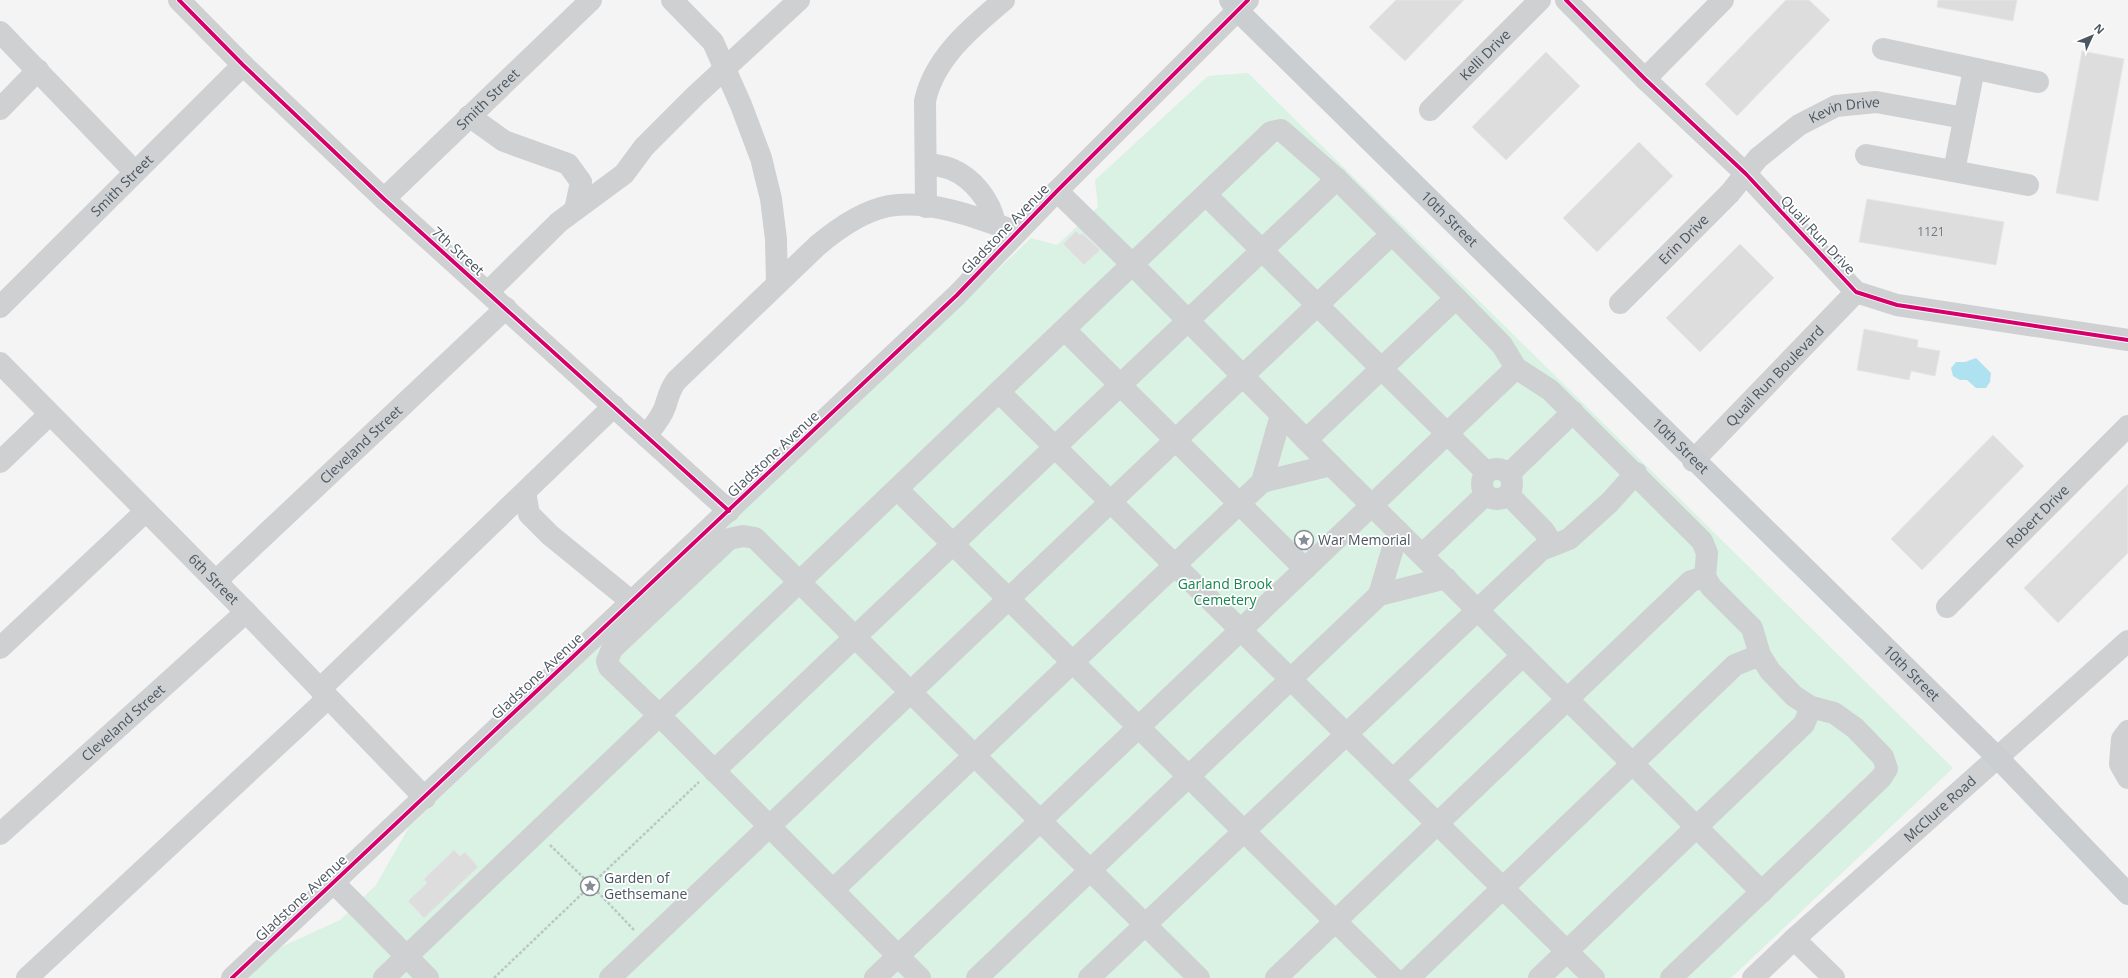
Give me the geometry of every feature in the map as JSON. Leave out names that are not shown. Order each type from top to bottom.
[{"type":"main road","name":"10th Street","points":[[1234,3],[1693,461],[1997,757],[2128,894]]},
{"type":"street","name":"7th Street","points":[[179,0],[243,65],[384,198],[729,511]]},
{"type":"street","name":"Smith Street","points":[[384,198],[591,0]]},
{"type":"street","points":[[672,0],[712,42],[741,104],[763,165],[771,199],[776,239],[777,284]]},
{"type":"street","points":[[488,292],[559,222],[624,174],[644,147],[724,69],[799,0]]},
{"type":"street","points":[[926,207],[925,101],[928,88],[940,64],[954,46],[973,26],[1004,0]]},
{"type":"street","name":"Kelli Drive","points":[[1430,110],[1540,0]]},
{"type":"street","name":"Quail Run Drive","points":[[1566,0],[1645,79],[1746,174],[1856,292],[1897,305],[2128,340]]},
{"type":"street","points":[[1645,79],[1723,0]]},
{"type":"street","name":"Gladstone Avenue","points":[[232,978],[334,884],[957,295],[1234,3]]},
{"type":"street","points":[[0,32],[135,172]]},
{"type":"street","points":[[1884,49],[2038,82]]},
{"type":"street","name":"Smith Street","points":[[0,306],[243,65]]},
{"type":"street","points":[[1954,171],[1974,68]]},
{"type":"street","points":[[0,109],[38,70]]},
{"type":"street","name":"Kevin Drive","points":[[1746,174],[1758,158],[1799,125],[1836,106],[1876,102],[1964,118]]},
{"type":"street","points":[[469,116],[504,141],[568,164],[581,182],[575,210]]},
{"type":"street","points":[[384,978],[1134,265],[1271,132],[1281,130],[1337,179],[1456,298],[1502,346],[1516,368],[1550,390],[1702,541],[1707,554],[1705,577],[1711,587],[1752,628],[1760,655],[1770,671],[1794,696],[1811,706],[1834,713],[1855,728],[1883,756],[1887,769],[1881,778],[1671,978]]},
{"type":"street","points":[[1866,155],[2028,184]]},
{"type":"street","points":[[926,163],[949,168],[959,173],[974,185],[992,210],[994,224]]},
{"type":"street","name":"Erin Drive","points":[[1620,303],[1746,174]]},
{"type":"street","points":[[714,771],[1337,179]]},
{"type":"street","points":[[1057,191],[1134,265],[1331,465],[1568,698],[1762,892]]},
{"type":"street","points":[[1206,194],[1486,472]]},
{"type":"street","points":[[646,436],[659,419],[665,406],[668,393],[676,381],[832,232],[862,216],[888,206],[902,205],[926,207],[978,218],[1017,232]]},
{"type":"street","points":[[610,978],[1392,234]]},
{"type":"street","name":"Quail Run Boulevard","points":[[1693,461],[1856,292]]},
{"type":"street","points":[[1306,440],[1456,298]]},
{"type":"street","name":"Cleveland Street","points":[[216,581],[506,308]]},
{"type":"street","points":[[1065,330],[1305,569]]},
{"type":"street","name":"6th Street","points":[[0,363],[216,581],[425,798]]},
{"type":"street","points":[[875,978],[1516,368]]},
{"type":"street","points":[[999,392],[1594,978]]},
{"type":"street","points":[[28,978],[324,693],[525,492],[614,406]]},
{"type":"street","points":[[1552,544],[1544,531],[1509,484],[1498,468],[1486,472],[1481,484],[1485,495],[1497,500],[1509,484],[1573,412]]},
{"type":"street","points":[[0,462],[50,414]]},
{"type":"street","points":[[833,890],[1262,482],[1281,415]]},
{"type":"street","name":"Robert Drive","points":[[1948,607],[2128,426]]},
{"type":"street","points":[[1262,482],[1331,465]]},
{"type":"street","points":[[1089,978],[1541,550],[1552,544],[1569,539],[1610,502],[1636,474]]},
{"type":"street","points":[[897,489],[1393,978]]},
{"type":"street","points":[[525,492],[529,514],[544,530],[632,602]]},
{"type":"street","points":[[1422,555],[1485,495]]},
{"type":"street","points":[[0,648],[146,511]]},
{"type":"street","points":[[1379,595],[1398,531]]},
{"type":"street","points":[[920,978],[659,715],[609,667],[607,661],[612,649],[729,539],[743,536],[755,538],[854,638],[1199,978]]},
{"type":"street","points":[[1276,978],[1691,581],[1705,577]]},
{"type":"street","points":[[977,978],[1379,595],[1446,578]]},
{"type":"street","name":"Cleveland Street","points":[[0,834],[246,612]]},
{"type":"street","name":"McClure Road","points":[[1753,978],[1794,939],[2128,641]]},
{"type":"street","points":[[1392,780],[1523,655]]},
{"type":"street","points":[[1409,978],[1632,762],[1662,736],[1735,665],[1760,655]]},
{"type":"street","points":[[1539,978],[1804,724],[1811,706]]},
{"type":"street","points":[[2128,731],[2122,739],[2120,764],[2128,778]]},
{"type":"street","points":[[334,884],[428,978]]},
{"type":"street","points":[[1794,939],[1834,978]]},
{"type":"path","points":[[596,880],[703,778],[714,771]]},
{"type":"path","points":[[537,832],[587,881]]},
{"type":"path","points":[[592,876],[596,880],[599,884],[589,893],[582,886],[592,876]]},
{"type":"path","points":[[594,888],[647,943]]},
{"type":"path","points":[[494,978],[586,890]]},
{"type":"green space","name":"Garland Brook Cemetery","points":[[1248,73],[1953,768],[1731,978],[247,978],[281,947],[340,920],[376,885],[409,827],[1031,238],[1057,245],[1098,207],[1095,180],[1208,76]]},
{"type":"water","points":[[1976,358],[1991,373],[1990,382],[1986,388],[1976,388],[1967,380],[1960,380],[1953,376],[1951,368],[1956,362],[1965,362]]},
{"type":"building","points":[[1396,0],[1464,0],[1405,61],[1369,27]]},
{"type":"building","points":[[1786,0],[1809,0],[1830,20],[1737,116],[1705,84]]},
{"type":"building","points":[[1938,0],[2017,0],[2013,21],[1937,7]]},
{"type":"building","points":[[2082,51],[2124,59],[2098,201],[2056,193]]},
{"type":"building","points":[[1546,52],[1580,86],[1506,160],[1472,127]]},
{"type":"building","points":[[1639,142],[1673,176],[1597,252],[1563,218]]},
{"type":"building","points":[[1867,199],[2004,222],[1996,265],[1859,242]]},
{"type":"building","points":[[1076,231],[1080,235],[1082,233],[1100,250],[1084,265],[1063,244]]},
{"type":"building","points":[[1740,244],[1774,278],[1700,352],[1666,318]]},
{"type":"building","points":[[1864,329],[1918,340],[1917,347],[1940,351],[1935,376],[1911,371],[1909,380],[1857,370]]},
{"type":"building","points":[[1993,435],[2024,466],[1922,570],[1891,539]]},
{"type":"building","points":[[2128,484],[2128,553],[2058,623],[2024,588]]},
{"type":"building","points":[[454,850],[460,856],[465,852],[478,867],[424,918],[408,901],[427,883],[424,879]]},
{"type":"cycle path","points":[[179,0],[243,65],[384,199],[729,511]]},
{"type":"cycle path","points":[[232,978],[957,295],[1057,191],[1248,0]]},
{"type":"cycle path","points":[[1566,0],[1645,79],[1746,174],[1856,292],[1897,305],[2128,340]]},
{"type":"place","name":"War Memorial","points":[[1304,540]]},
{"type":"place","name":"Garden of Gethsemane","points":[[590,886]]}]
